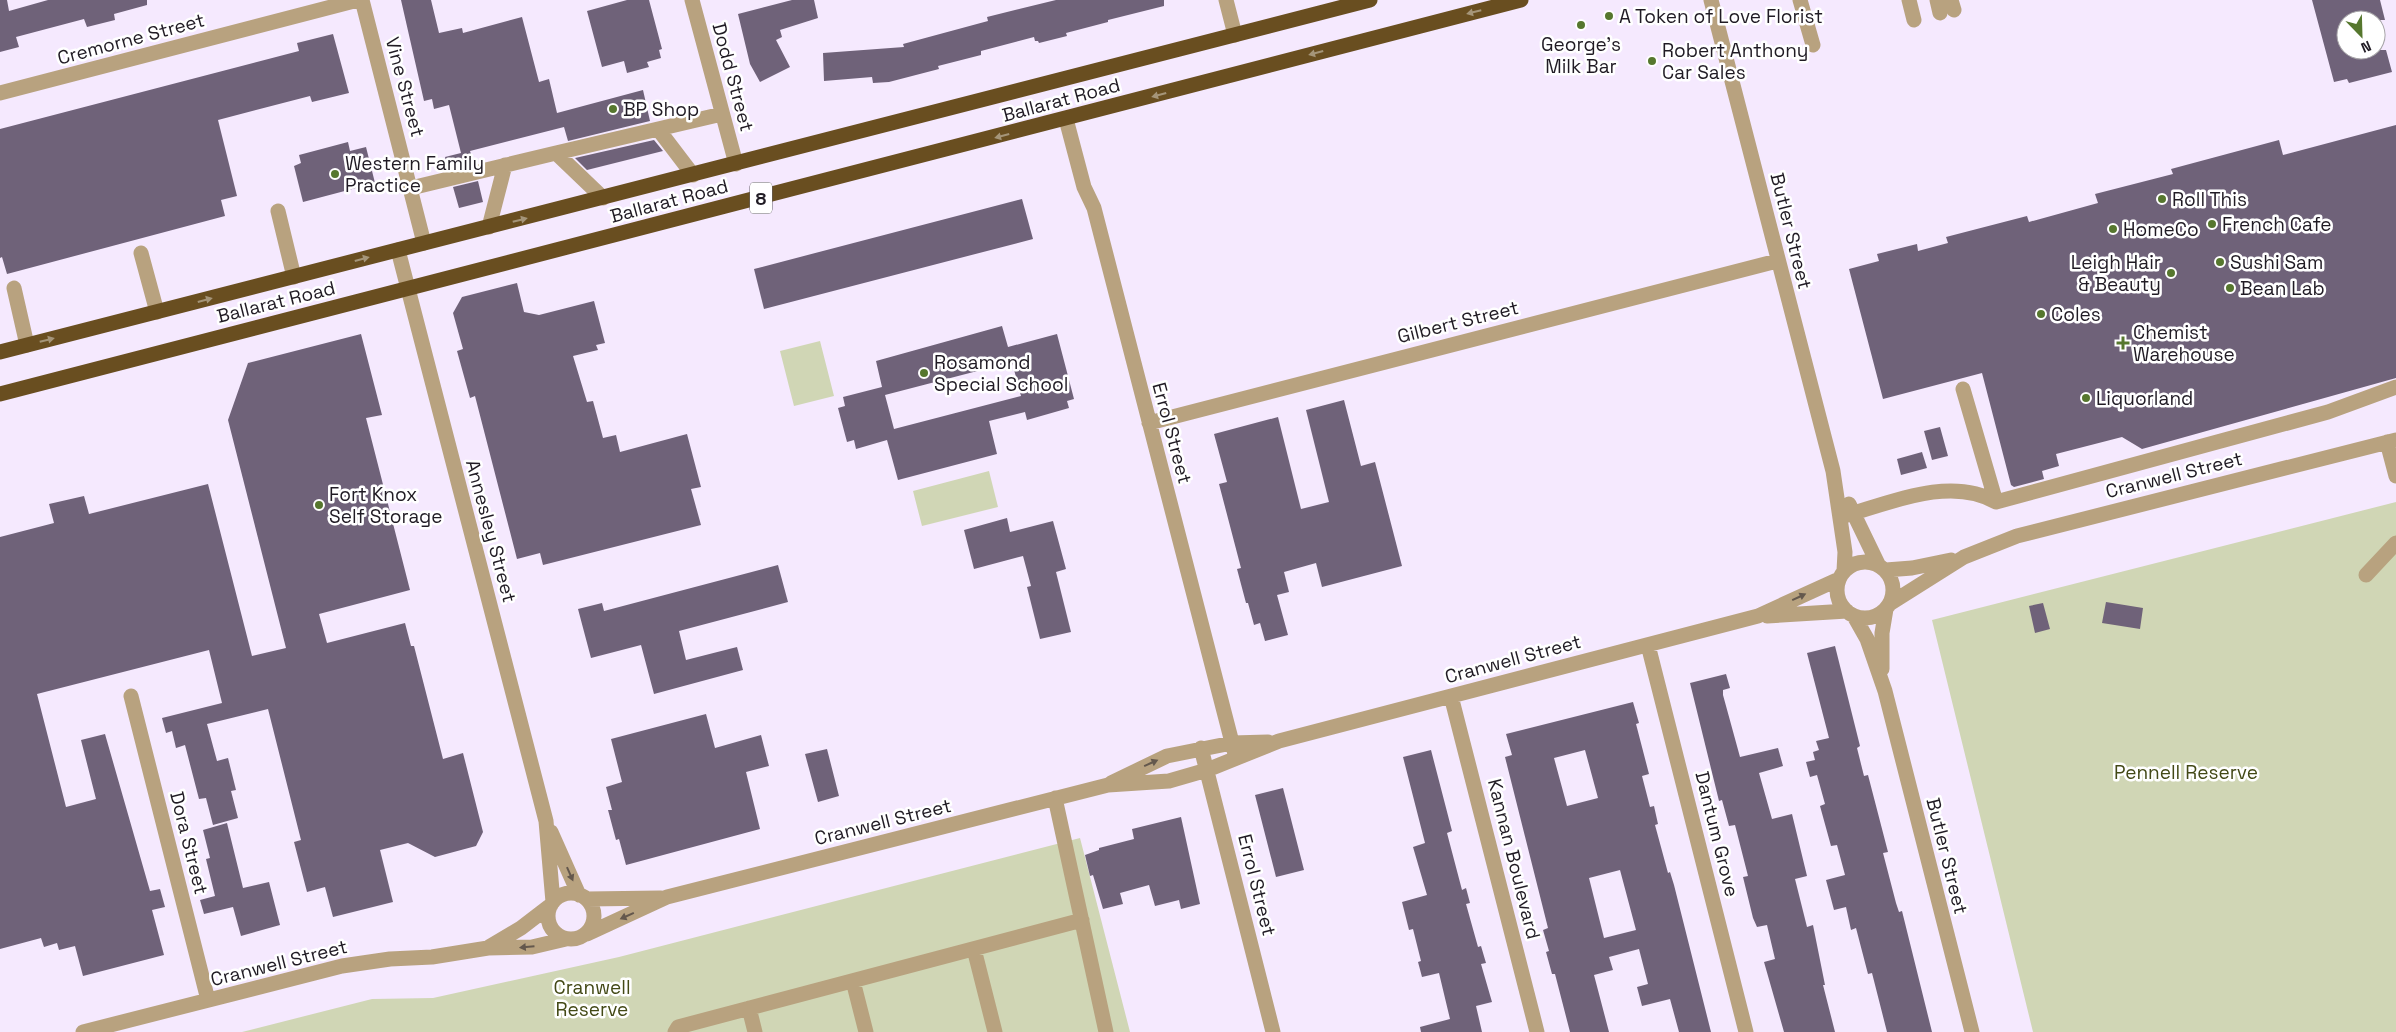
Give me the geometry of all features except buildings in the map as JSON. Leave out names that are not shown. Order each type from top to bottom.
[{"type":"highway","name":"Ballarat Road","points":[[0,352],[1370,0]]},
{"type":"highway","name":"Ballarat Road","points":[[0,394],[1521,0]]},
{"type":"street","name":"Cremorne Street","points":[[0,93],[360,0]]},
{"type":"street","name":"Vine Street","points":[[360,0],[424,243]]},
{"type":"street","name":"Dodd Street","points":[[692,0],[736,164]]},
{"type":"street","points":[[1226,0],[1235,35]]},
{"type":"street","name":"Butler Street","points":[[1711,0],[1777,261],[1833,471],[1847,515],[1882,567]]},
{"type":"street","points":[[1800,0],[1814,45]]},
{"type":"street","points":[[1909,0],[1914,20]]},
{"type":"street","points":[[411,188],[722,114]]},
{"type":"street","name":"Errol Street","points":[[1066,119],[1084,187],[1094,208],[1234,750]]},
{"type":"street","points":[[658,130],[693,175]]},
{"type":"street","points":[[556,153],[603,198]]},
{"type":"street","points":[[489,227],[505,165]]},
{"type":"street","points":[[278,211],[294,277]]},
{"type":"street","name":"Annesley Street","points":[[398,250],[546,821],[552,904]]},
{"type":"street","points":[[142,253],[157,312]]},
{"type":"street","name":"Gilbert Street","points":[[1149,422],[1777,261]]},
{"type":"street","points":[[14,288],[27,345]]},
{"type":"street","points":[[1847,515],[1922,494],[1946,491],[1984,495],[1996,502],[2328,412],[2396,387]]},
{"type":"street","points":[[1963,389],[1996,502]]},
{"type":"street","points":[[2392,441],[2396,476]]},
{"type":"street","name":"Cranwell Street","points":[[1882,567],[1931,565],[1964,557],[2017,536],[2052,526],[2392,441]]},
{"type":"street","name":"Butler Street","points":[[1842,575],[1847,515]]},
{"type":"street","points":[[2366,575],[2396,543]]},
{"type":"street","name":"Cranwell Street","points":[[1888,606],[1964,557]]},
{"type":"street","points":[[1859,562],[1882,567],[1894,586],[1888,606],[1871,617],[1850,613],[1838,596],[1842,575],[1859,562]]},
{"type":"street","name":"Cranwell Street","points":[[1108,785],[1167,756],[1201,748],[1234,750],[1279,741],[1758,616],[1842,575]]},
{"type":"street","name":"Butler Street","points":[[1885,691],[1882,661],[1888,606]]},
{"type":"street","name":"Butler Street","points":[[1850,613],[1867,639],[1885,691],[1972,1032]]},
{"type":"street","name":"Cranwell Street","points":[[1758,616],[1850,613]]},
{"type":"street","name":"Dantum Grove","points":[[1648,645],[1746,1032]]},
{"type":"street","name":"Dora Street","points":[[131,696],[208,1000]]},
{"type":"street","name":"Kannan Boulevard","points":[[1451,696],[1537,1032]]},
{"type":"street","name":"Errol Street","points":[[1201,748],[1274,1032]]},
{"type":"street","name":"Cranwell Street","points":[[587,934],[668,898],[1108,785],[1169,781],[1207,770],[1234,750]]},
{"type":"street","points":[[1055,798],[1106,1032]]},
{"type":"street","name":"Annesley Street","points":[[546,821],[583,897]]},
{"type":"street","points":[[565,894],[583,897],[592,905],[594,920],[587,934],[581,938],[566,939],[560,937],[550,926],[548,912],[552,904],[565,894]]},
{"type":"street","name":"Cranwell Street","points":[[583,897],[668,898]]},
{"type":"street","name":"Cranwell Street","points":[[488,948],[521,928],[552,904]]},
{"type":"street","points":[[675,1032],[678,1027],[1082,920]]},
{"type":"street","name":"Cranwell Street","points":[[83,1032],[342,966],[390,959],[432,958],[488,948],[532,947],[566,939]]},
{"type":"street","points":[[974,949],[995,1032]]},
{"type":"street","points":[[853,981],[866,1032]]},
{"type":"street","points":[[749,1008],[755,1032]]},
{"type":"green space","points":[[820,341],[834,396],[794,406],[780,351]]},
{"type":"green space","points":[[989,471],[998,507],[922,526],[913,491]]},
{"type":"green space","name":"Pennell Reserve","points":[[2396,502],[2396,1032],[2033,1032],[1932,620]]},
{"type":"green space","name":"Cranwell Reserve","points":[[1080,838],[1130,1032],[242,1032],[372,999],[433,998],[619,957]]},
{"type":"place","name":"A Token of Love Florist","points":[[1609,16]]},
{"type":"place","name":"George's Milk Bar","points":[[1581,25]]},
{"type":"place","name":"Robert Anthony Car Sales","points":[[1652,61]]},
{"type":"place","name":"BP Shop","points":[[613,109]]},
{"type":"place","name":"Western Family Practice","points":[[335,174]]},
{"type":"place","name":"Roll This","points":[[2162,199]]},
{"type":"place","name":"French Cafe","points":[[2212,224]]},
{"type":"place","name":"HomeCo","points":[[2113,229]]},
{"type":"place","name":"Sushi Sam","points":[[2220,262]]},
{"type":"place","name":"Leigh Hair & Beauty","points":[[2171,273]]},
{"type":"place","name":"Bean Lab","points":[[2230,288]]},
{"type":"place","name":"Coles","points":[[2041,314]]},
{"type":"place","name":"Chemist Warehouse","points":[[2123,343]]},
{"type":"place","name":"Rosamond Special School","points":[[924,373]]},
{"type":"place","name":"Liquorland","points":[[2086,398]]},
{"type":"place","name":"Fort Knox Self Storage","points":[[319,505]]}]
